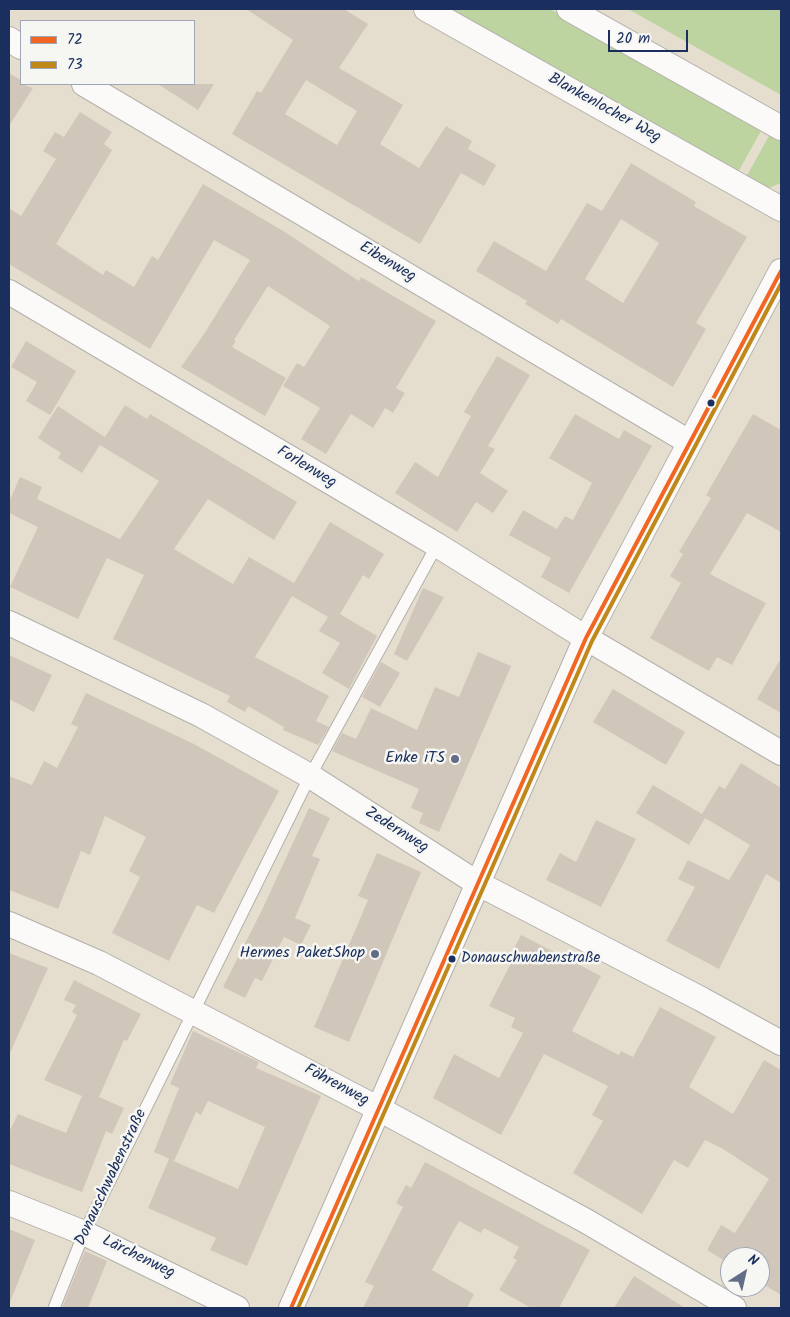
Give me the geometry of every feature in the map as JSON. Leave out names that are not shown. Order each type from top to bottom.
[{"type":"street","name":"Blankenlocher Weg","points":[[426,9],[781,209]]},
{"type":"street","points":[[569,9],[781,128]]},
{"type":"street","points":[[9,39],[20,46]]},
{"type":"street","name":"Eibenweg","points":[[86,85],[689,442]]},
{"type":"street","points":[[291,1308],[586,638],[781,272]]},
{"type":"street","name":"Forlenweg","points":[[9,292],[781,753]]},
{"type":"street","name":"Zedernweg","points":[[9,623],[201,715],[310,776],[477,883],[701,999],[781,1043]]},
{"type":"street","name":"Föhrenweg","points":[[9,924],[99,963],[379,1109],[586,1221],[734,1308]]},
{"type":"street","name":"Lärchenweg","points":[[9,1203],[84,1233],[236,1308]]},
{"type":"lane","name":"Donauschwabenstraße","points":[[54,1308],[84,1233],[192,1011],[310,776],[437,546]]},
{"type":"green space","points":[[446,9],[550,9],[762,129],[737,174]]},
{"type":"green space","points":[[628,9],[781,9],[781,95]]},
{"type":"green space","points":[[770,134],[781,140],[781,183],[769,188],[745,179]]},
{"type":"building","points":[[246,9],[344,9],[368,24],[339,68],[403,105],[380,144],[419,168],[446,126],[472,141],[468,149],[496,165],[484,186],[461,173],[420,244],[232,134],[257,91],[261,93],[293,40]],"holes":[[[306,80],[357,111],[337,145],[285,114]]]},
{"type":"building","points":[[9,73],[20,79],[20,85],[33,88],[9,126]]},
{"type":"building","points":[[214,84],[198,110],[160,85]]},
{"type":"building","points":[[80,112],[112,132],[104,144],[112,150],[56,244],[103,275],[106,270],[134,287],[152,256],[158,260],[203,184],[285,232],[359,281],[361,277],[436,321],[396,388],[405,393],[393,413],[385,408],[373,428],[351,414],[326,454],[301,439],[320,408],[283,386],[297,363],[304,367],[330,326],[268,286],[234,340],[236,341],[232,347],[286,378],[265,416],[181,367],[250,260],[214,240],[150,349],[9,264],[9,208],[21,216],[56,159],[43,151],[55,132],[64,137]]},
{"type":"building","points":[[631,163],[696,202],[694,206],[747,237],[696,323],[706,329],[673,387],[561,319],[558,324],[525,304],[527,301],[476,271],[494,241],[546,271],[587,203],[602,211]],"holes":[[[621,219],[659,243],[623,303],[585,279]]]},
{"type":"building","points":[[26,341],[76,371],[50,415],[26,401],[37,382],[11,367]]},
{"type":"building","points":[[497,356],[530,375],[488,446],[495,449],[480,473],[508,491],[493,513],[476,502],[457,532],[395,493],[415,462],[438,477],[471,416],[464,412]]},
{"type":"building","points":[[125,405],[147,419],[150,414],[297,502],[274,540],[208,499],[174,549],[233,584],[249,557],[294,583],[330,522],[384,554],[369,579],[363,575],[340,614],[377,636],[349,689],[322,673],[340,643],[319,631],[328,617],[292,596],[255,657],[329,696],[316,721],[329,727],[318,745],[283,730],[284,727],[248,706],[245,712],[227,702],[230,696],[113,639],[144,575],[107,558],[78,619],[10,587],[38,527],[9,513],[9,502],[20,477],[42,487],[37,499],[120,539],[159,481],[100,445]]},
{"type":"building","points":[[58,406],[105,437],[82,473],[58,458],[61,453],[38,438]]},
{"type":"building","points":[[575,414],[619,439],[624,430],[652,446],[569,593],[541,577],[551,558],[509,535],[523,510],[557,529],[565,516],[573,520],[592,483],[549,458]]},
{"type":"building","points":[[753,414],[781,430],[781,532],[747,513],[710,574],[766,603],[732,665],[717,657],[709,671],[650,638],[681,583],[670,576],[683,554],[679,552],[711,498],[706,495]]},
{"type":"building","points":[[423,588],[444,597],[407,661],[394,654]]},
{"type":"building","points":[[478,652],[511,666],[439,832],[419,823],[423,813],[411,808],[419,789],[332,751],[342,733],[356,739],[371,708],[417,730],[435,687],[459,697]]},
{"type":"building","points":[[9,655],[52,675],[34,712],[9,699]]},
{"type":"building","points":[[781,658],[781,713],[757,699]]},
{"type":"building","points":[[381,662],[400,673],[380,707],[362,697]]},
{"type":"building","points":[[613,689],[685,732],[666,765],[593,722]]},
{"type":"building","points":[[86,693],[194,744],[279,791],[214,913],[197,905],[169,961],[112,933],[140,877],[129,871],[146,837],[105,816],[90,855],[81,851],[58,909],[9,890],[9,776],[32,785],[44,761],[57,768],[78,727],[71,724]]},
{"type":"building","points":[[741,763],[781,788],[781,883],[766,874],[719,969],[666,941],[695,887],[678,879],[688,860],[729,880],[750,845],[705,818],[689,845],[636,813],[653,785],[702,814],[719,786],[725,789]]},
{"type":"building","points":[[309,808],[330,818],[312,856],[320,859],[295,918],[311,925],[301,945],[284,937],[262,981],[255,978],[245,998],[223,987],[262,910]]},
{"type":"building","points":[[596,820],[636,839],[601,907],[546,880],[560,853],[576,862]]},
{"type":"building","points":[[377,853],[421,872],[349,1042],[314,1027],[368,900],[358,896]]},
{"type":"building","points":[[521,935],[601,976],[572,1031],[619,1055],[621,1051],[633,1057],[660,1007],[716,1037],[689,1087],[733,1114],[764,1060],[781,1070],[781,1295],[770,1288],[770,1247],[720,1247],[720,1258],[707,1250],[721,1225],[735,1233],[769,1179],[723,1149],[705,1140],[688,1168],[674,1160],[642,1214],[573,1173],[603,1121],[592,1115],[608,1086],[544,1054],[501,1135],[433,1098],[454,1054],[499,1078],[523,1033],[511,1027],[515,1018],[489,1006],[511,963],[507,962]]},
{"type":"building","points":[[9,953],[48,968],[9,1055]]},
{"type":"building","points":[[74,980],[141,1014],[127,1041],[124,1040],[99,1097],[124,1108],[112,1134],[106,1131],[82,1192],[9,1164],[9,1132],[18,1114],[66,1133],[82,1096],[44,1080],[77,1015],[72,1012],[76,1005],[64,1000]]},
{"type":"building","points":[[193,1031],[259,1062],[256,1068],[321,1096],[247,1266],[210,1250],[216,1238],[148,1208],[169,1159],[238,1189],[265,1127],[208,1101],[201,1115],[196,1112],[174,1161],[154,1152],[179,1088],[170,1084]]},
{"type":"building","points":[[425,1162],[590,1250],[559,1308],[531,1308],[499,1290],[517,1260],[513,1258],[519,1247],[484,1228],[481,1233],[459,1221],[432,1270],[474,1294],[467,1308],[363,1308],[374,1286],[365,1282],[403,1207],[396,1203],[406,1185],[411,1188]]},
{"type":"building","points":[[9,1229],[35,1240],[10,1302],[9,1302]]},
{"type":"building","points":[[85,1251],[107,1261],[88,1308],[62,1308]]},
{"type":"building","points":[[634,1276],[685,1308],[614,1308]]},
{"type":"transit line","name":"72","points":[[291,1308],[586,638],[781,271]]},
{"type":"transit line","name":"73","points":[[298,1308],[592,641],[781,284]]},
{"type":"place","name":"Enke iTS","points":[[455,759]]},
{"type":"place","name":"Hermes PaketShop","points":[[375,954]]},
{"type":"place","name":"Donauschwabenstraße","points":[[452,959]]}]
